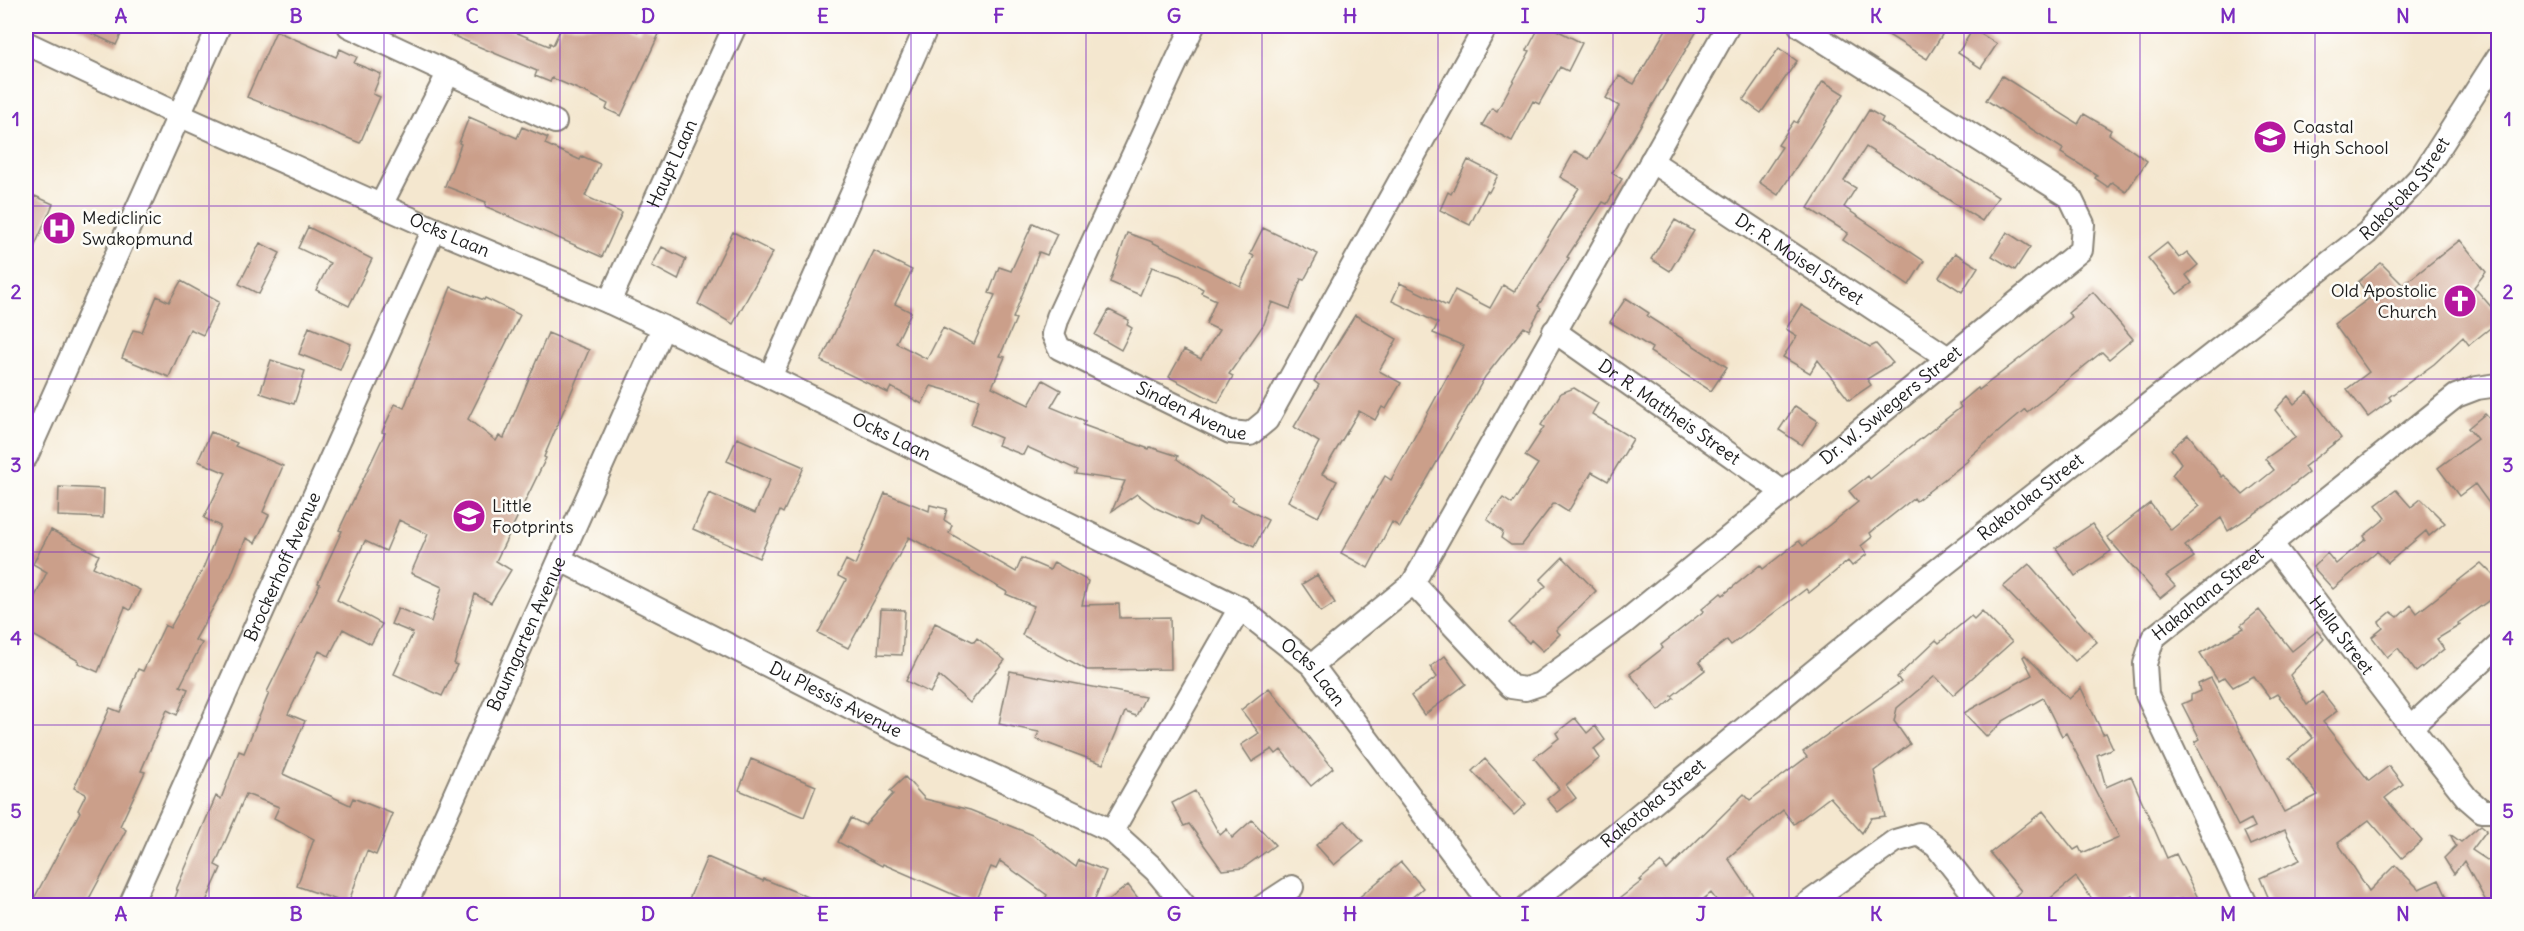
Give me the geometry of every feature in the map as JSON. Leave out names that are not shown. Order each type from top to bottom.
[{"type":"street","points":[[26,457],[219,26]]},
{"type":"street","points":[[350,26],[555,122]]},
{"type":"street","name":"Haupt Laan","points":[[609,302],[735,26]]},
{"type":"street","points":[[770,378],[927,26]]},
{"type":"street","name":"Sinden Avenue","points":[[1192,26],[1058,317],[1053,334],[1059,348],[1230,432],[1250,434],[1268,420],[1486,26]]},
{"type":"street","points":[[1312,665],[1413,583],[1728,26]]},
{"type":"street","name":"Dr. W. Swiegers Street","points":[[1413,583],[1511,687],[1525,688],[1540,684],[1625,622],[2081,250],[2083,224],[2070,197],[1800,26]]},
{"type":"street","name":"Ocks Laan","points":[[26,43],[179,115],[434,229],[609,302],[770,378],[1239,608],[1312,665],[1492,906]]},
{"type":"street","name":"Rakotoka Street","points":[[1528,906],[1935,572],[2367,234],[2422,175],[2499,57]]},
{"type":"street","points":[[381,205],[449,72]]},
{"type":"street","name":"Dr. R. Moisel Street","points":[[1651,161],[1948,358]]},
{"type":"street","name":"Brockerhoff Avenue","points":[[130,906],[434,229]]},
{"type":"street","name":"Baumgarten Avenue","points":[[405,906],[663,328]]},
{"type":"street","name":"Dr. R. Mattheis Street","points":[[1554,332],[1783,492]]},
{"type":"street","name":"Hakahana Street","points":[[2247,906],[2147,695],[2145,664],[2153,638],[2456,396],[2477,388],[2499,385]]},
{"type":"street","name":"Hella Street","points":[[2271,543],[2468,798],[2482,811],[2499,811]]},
{"type":"street","name":"Du Plessis Avenue","points":[[561,560],[891,728],[1112,831],[1155,870],[1185,906]]},
{"type":"street","points":[[1112,831],[1239,608]]},
{"type":"street","points":[[2411,727],[2499,646]]},
{"type":"street","points":[[1804,906],[1895,841],[1919,834],[1936,846],[1983,906]]},
{"type":"street","points":[[1263,906],[1292,887]]},
{"type":"building","points":[[76,26],[125,26],[116,45]]},
{"type":"building","points":[[430,26],[500,26],[549,46],[550,43],[553,45],[562,26],[623,26],[639,32],[642,26],[659,34],[621,116],[606,109],[608,104],[589,94],[552,78],[550,82],[535,76],[537,71]]},
{"type":"building","points":[[1540,26],[1549,26],[1582,43],[1568,71],[1560,67],[1539,104],[1533,101],[1512,141],[1482,125],[1492,108],[1497,111],[1530,51],[1527,50]]},
{"type":"building","points":[[1668,26],[1700,26],[1612,173],[1622,179],[1607,204],[1603,202],[1567,257],[1569,258],[1538,306],[1541,308],[1529,330],[1524,327],[1485,377],[1400,527],[1392,522],[1368,568],[1341,553],[1385,476],[1391,480],[1464,346],[1433,333],[1438,323],[1392,301],[1400,283],[1447,306],[1455,290],[1490,308],[1503,285],[1514,292],[1579,188],[1560,177],[1575,151],[1589,159],[1619,106],[1606,98],[1619,76],[1634,84]]},
{"type":"building","points":[[1874,26],[1927,26],[1942,35],[1927,59]]},
{"type":"building","points":[[1973,29],[1997,44],[1981,68],[1958,53]]},
{"type":"building","points":[[276,31],[336,57],[340,49],[357,57],[354,63],[381,74],[373,94],[380,97],[360,143],[247,97]]},
{"type":"building","points":[[1779,48],[1797,61],[1761,113],[1743,100]]},
{"type":"building","points":[[2002,76],[2078,124],[2084,114],[2111,130],[2109,134],[2147,161],[2126,192],[2112,182],[2108,187],[2095,178],[2097,175],[2061,153],[2063,149],[1986,100]]},
{"type":"building","points":[[1823,81],[1844,94],[1778,195],[1759,182],[1782,147],[1778,145],[1794,121],[1797,123]]},
{"type":"building","points":[[1869,110],[1883,118],[1881,122],[1998,197],[1982,221],[1866,147],[1844,181],[1856,188],[1844,207],[1924,261],[1909,285],[1843,240],[1848,233],[1808,208]]},
{"type":"building","points":[[469,117],[517,138],[522,127],[548,138],[545,144],[580,160],[582,156],[600,164],[585,196],[622,213],[602,257],[485,206],[486,202],[445,186]]},
{"type":"building","points":[[1468,160],[1498,175],[1470,225],[1440,210],[1448,192],[1451,194]]},
{"type":"building","points":[[35,196],[53,204],[26,266],[26,216]]},
{"type":"building","points":[[1675,220],[1694,231],[1670,271],[1651,259]]},
{"type":"building","points":[[1033,223],[1057,234],[1047,255],[1039,252],[1013,318],[1016,319],[1000,356],[1005,357],[992,387],[1029,405],[1043,380],[1061,390],[1051,407],[1085,421],[1083,425],[1149,449],[1150,447],[1178,456],[1177,459],[1233,498],[1231,501],[1268,520],[1254,547],[1199,518],[1196,526],[1156,508],[1137,494],[1112,511],[1125,481],[1076,474],[1078,470],[1027,447],[1023,455],[998,445],[1001,438],[971,425],[979,399],[931,386],[922,404],[891,387],[888,393],[821,361],[874,251],[912,270],[895,304],[911,312],[896,343],[927,359],[943,328],[974,344],[995,295],[989,293],[999,267],[1011,271]]},
{"type":"building","points":[[308,227],[372,259],[349,306],[316,290],[330,263],[298,248]]},
{"type":"building","points":[[1263,228],[1318,254],[1304,280],[1301,279],[1290,309],[1272,302],[1264,324],[1229,374],[1233,376],[1218,403],[1169,377],[1184,350],[1201,359],[1219,330],[1206,324],[1216,300],[1201,293],[1203,289],[1180,276],[1152,267],[1140,295],[1110,282],[1127,233],[1150,241],[1240,286],[1254,256],[1250,254]]},
{"type":"building","points":[[733,232],[773,252],[733,324],[698,304]]},
{"type":"building","points":[[2007,232],[2030,247],[2015,270],[1992,256]]},
{"type":"building","points":[[2460,240],[2486,272],[2474,287],[2499,316],[2499,321],[2469,345],[2463,337],[2434,364],[2389,397],[2391,400],[2368,417],[2347,389],[2369,372],[2334,324],[2371,297],[2358,282],[2381,263],[2403,285]]},
{"type":"building","points":[[260,243],[280,253],[259,294],[239,284]]},
{"type":"building","points":[[2167,243],[2179,258],[2187,252],[2198,265],[2186,275],[2192,283],[2177,294],[2148,258]]},
{"type":"building","points":[[662,247],[686,259],[678,280],[652,266]]},
{"type":"building","points":[[1955,253],[1978,267],[1962,292],[1939,277]]},
{"type":"building","points":[[181,281],[219,302],[203,335],[190,329],[169,377],[122,358],[133,330],[142,332],[157,296],[169,302]]},
{"type":"building","points":[[451,287],[484,300],[485,298],[520,315],[468,419],[496,441],[499,436],[504,438],[548,333],[589,350],[544,457],[546,458],[496,561],[511,570],[491,603],[475,594],[454,664],[457,665],[442,696],[394,674],[413,633],[391,624],[398,608],[431,622],[442,587],[411,573],[428,534],[399,520],[386,551],[365,541],[337,600],[382,624],[371,644],[343,629],[329,656],[319,651],[288,714],[305,721],[283,774],[350,805],[353,798],[393,814],[376,855],[367,851],[348,904],[297,886],[314,839],[274,818],[279,807],[246,794],[215,865],[221,868],[204,906],[172,906],[178,890],[176,890],[216,796],[221,799],[239,751],[244,753],[269,693],[267,692],[320,584],[318,583],[342,531],[339,530],[385,433],[382,432],[395,404],[404,408]]},
{"type":"building","points":[[2093,292],[2133,339],[2109,359],[2102,352],[2027,412],[2025,409],[1967,459],[1969,460],[1916,501],[1914,498],[1870,533],[1872,537],[1861,546],[1867,554],[1852,566],[1848,561],[1809,593],[1806,589],[1731,645],[1727,640],[1699,662],[1705,670],[1672,696],[1674,698],[1659,711],[1630,674],[1663,648],[1661,645],[1704,611],[1702,609],[1721,593],[1723,595],[1760,565],[1763,569],[1799,541],[1803,546],[1858,502],[1849,491],[1868,476],[1870,479],[1961,407],[1959,404],[1978,388],[1979,390],[2072,317],[2068,313]]},
{"type":"building","points":[[1626,298],[1649,313],[1647,316],[1727,367],[1711,391],[1650,352],[1652,348],[1610,322]]},
{"type":"building","points":[[1801,305],[1870,347],[1876,344],[1893,363],[1867,379],[1871,385],[1849,400],[1818,360],[1810,373],[1783,357],[1797,336],[1786,329]]},
{"type":"building","points":[[1109,310],[1129,320],[1127,325],[1132,328],[1121,350],[1095,335]]},
{"type":"building","points":[[1355,315],[1397,339],[1379,371],[1401,383],[1386,409],[1382,407],[1375,420],[1359,411],[1322,474],[1337,481],[1318,517],[1288,501],[1319,442],[1294,427],[1319,385],[1314,381]]},
{"type":"building","points":[[309,327],[351,344],[340,370],[299,354]]},
{"type":"building","points":[[271,360],[305,371],[294,404],[260,393]]},
{"type":"building","points":[[1574,388],[1598,403],[1592,414],[1633,439],[1608,481],[1592,472],[1568,512],[1554,503],[1522,545],[1511,545],[1501,538],[1503,532],[1487,519],[1503,498],[1512,504],[1538,464],[1525,456],[1544,427],[1541,425],[1561,393]]},
{"type":"building","points":[[2308,392],[2341,438],[2304,467],[2308,473],[2266,506],[2228,531],[2221,518],[2185,546],[2194,557],[2166,576],[2175,586],[2160,598],[2107,537],[2150,503],[2171,530],[2200,506],[2172,475],[2181,463],[2171,449],[2188,434],[2222,477],[2224,475],[2243,495],[2274,470],[2265,459],[2296,437],[2275,410],[2288,396],[2294,404]]},
{"type":"building","points":[[1795,406],[1818,421],[1802,445],[1779,430]]},
{"type":"building","points":[[2485,414],[2499,429],[2499,517],[2475,484],[2459,496],[2438,468],[2477,439],[2468,428]]},
{"type":"building","points":[[211,432],[237,443],[235,446],[283,466],[263,512],[269,515],[255,543],[246,538],[231,576],[195,640],[202,643],[180,686],[188,689],[177,715],[167,710],[141,771],[145,772],[120,826],[126,830],[85,906],[30,906],[80,812],[78,810],[86,794],[74,788],[110,708],[120,712],[138,669],[143,671],[165,625],[170,628],[202,571],[220,526],[204,518],[226,473],[198,461]]},
{"type":"building","points":[[737,438],[804,467],[783,513],[780,511],[759,558],[693,529],[709,493],[755,513],[770,480],[727,461]]},
{"type":"building","points":[[59,487],[104,489],[103,518],[58,516]]},
{"type":"building","points":[[2396,490],[2411,507],[2421,499],[2445,523],[2429,536],[2426,531],[2388,563],[2377,551],[2333,589],[2313,567],[2327,553],[2336,564],[2366,539],[2364,536],[2386,518],[2376,505]]},
{"type":"building","points":[[885,493],[929,511],[930,505],[947,509],[944,520],[952,525],[949,533],[1016,572],[1022,558],[1050,570],[1054,562],[1088,581],[1082,605],[1119,604],[1120,618],[1170,617],[1171,669],[1087,670],[1022,635],[1034,606],[1006,594],[1007,592],[958,563],[909,537],[848,648],[818,633],[846,580],[838,576],[846,560],[855,565]]},
{"type":"building","points":[[2092,524],[2111,551],[2075,576],[2056,548]]},
{"type":"building","points":[[51,530],[99,555],[93,567],[140,590],[130,610],[125,607],[98,672],[78,663],[79,661],[26,631],[26,615],[47,572],[33,564]]},
{"type":"building","points":[[1563,557],[1596,591],[1556,630],[1560,634],[1543,651],[1531,640],[1529,643],[1509,623],[1546,586],[1540,580]]},
{"type":"building","points":[[2481,563],[2499,581],[2499,593],[2458,623],[2460,625],[2437,639],[2444,649],[2416,672],[2398,648],[2387,657],[2372,637],[2383,628],[2379,622],[2391,612],[2398,617],[2411,605],[2417,613]]},
{"type":"building","points":[[2029,564],[2097,642],[2075,661],[2003,587]]},
{"type":"building","points":[[1317,575],[1335,603],[1321,612],[1302,584]]},
{"type":"building","points":[[881,609],[905,610],[902,655],[878,654]]},
{"type":"building","points":[[2259,610],[2292,651],[2317,631],[2324,639],[2290,675],[2307,705],[2322,692],[2337,711],[2323,722],[2369,781],[2389,766],[2403,784],[2385,798],[2422,841],[2402,858],[2369,820],[2338,843],[2369,891],[2395,865],[2419,889],[2439,880],[2451,906],[2272,906],[2260,878],[2300,860],[2285,830],[2250,845],[2244,832],[2255,827],[2251,819],[2238,826],[2195,742],[2200,739],[2182,704],[2191,700],[2191,695],[2200,691],[2198,684],[2211,678],[2284,812],[2318,795],[2289,758],[2313,738],[2277,694],[2270,698],[2254,676],[2233,687],[2225,677],[2218,681],[2200,653],[2244,628],[2241,625]]},
{"type":"building","points":[[1982,611],[2012,642],[1953,695],[1935,676],[1897,708],[1894,721],[1910,744],[1874,771],[1885,816],[1871,818],[1862,833],[1830,797],[1794,824],[1783,810],[1728,858],[1755,898],[1744,906],[1721,906],[1711,893],[1695,906],[1610,906],[1642,881],[1640,880],[1661,862],[1667,870],[1744,794],[1750,800],[1807,757],[1803,752],[1901,682],[1897,677],[1936,640],[1939,643],[1971,616],[1974,619]]},
{"type":"building","points":[[935,623],[974,642],[977,638],[1005,660],[970,703],[939,676],[930,693],[906,681]]},
{"type":"building","points":[[2025,655],[2069,699],[2081,688],[2103,734],[2106,733],[2113,748],[2097,755],[2106,787],[2131,776],[2167,858],[2176,854],[2200,902],[2184,906],[2181,899],[2166,906],[2137,906],[2132,895],[2107,906],[2097,906],[2076,877],[2041,906],[2003,906],[2021,891],[1990,853],[2043,811],[2074,850],[2079,847],[2082,853],[2119,837],[2066,733],[2062,736],[2043,698],[2003,721],[1987,737],[1964,713],[2032,675],[2023,657]]},
{"type":"building","points":[[1445,656],[1466,684],[1424,715],[1411,696],[1437,677],[1430,667]]},
{"type":"building","points":[[1010,671],[1145,697],[1136,716],[1125,712],[1103,764],[1036,739],[1039,732],[999,724]]},
{"type":"building","points":[[1269,688],[1333,768],[1311,786],[1281,750],[1276,754],[1272,749],[1252,762],[1241,745],[1259,733],[1241,710]]},
{"type":"building","points":[[1575,718],[1587,733],[1595,726],[1605,740],[1594,749],[1600,758],[1566,785],[1576,798],[1558,812],[1547,799],[1559,789],[1534,758],[1559,738],[1556,733]]},
{"type":"building","points":[[751,759],[816,786],[804,817],[739,790]]},
{"type":"building","points":[[1485,759],[1526,804],[1514,815],[1472,771]]},
{"type":"building","points":[[905,777],[925,799],[970,810],[1033,835],[1076,867],[1079,860],[1106,871],[1092,906],[1054,906],[1044,902],[1047,895],[1000,861],[996,869],[991,867],[975,904],[883,864],[882,866],[838,842],[851,818],[865,825],[893,794],[890,791]]},
{"type":"building","points":[[1195,791],[1220,835],[1227,829],[1232,838],[1252,820],[1275,845],[1243,868],[1222,870],[1189,824],[1184,826],[1172,803]]},
{"type":"building","points":[[1345,821],[1363,841],[1334,865],[1316,845]]},
{"type":"building","points":[[2481,825],[2487,830],[2472,850],[2499,868],[2499,897],[2487,903],[2464,861],[2454,874],[2444,858],[2456,846],[2450,834],[2461,842]]},
{"type":"building","points":[[707,857],[763,881],[764,879],[828,905],[686,906]]},
{"type":"building","points":[[1401,862],[1423,888],[1402,906],[1349,906]]},
{"type":"building","points":[[1128,885],[1144,906],[1101,906]]},
{"type":"place","name":"Coastal High School","points":[[2270,137]]},
{"type":"place","name":"Mediclinic Swakopmund","points":[[59,228]]},
{"type":"place","name":"Old Apostolic Church","points":[[2460,301]]},
{"type":"place","name":"Little Footprints","points":[[469,516]]}]
